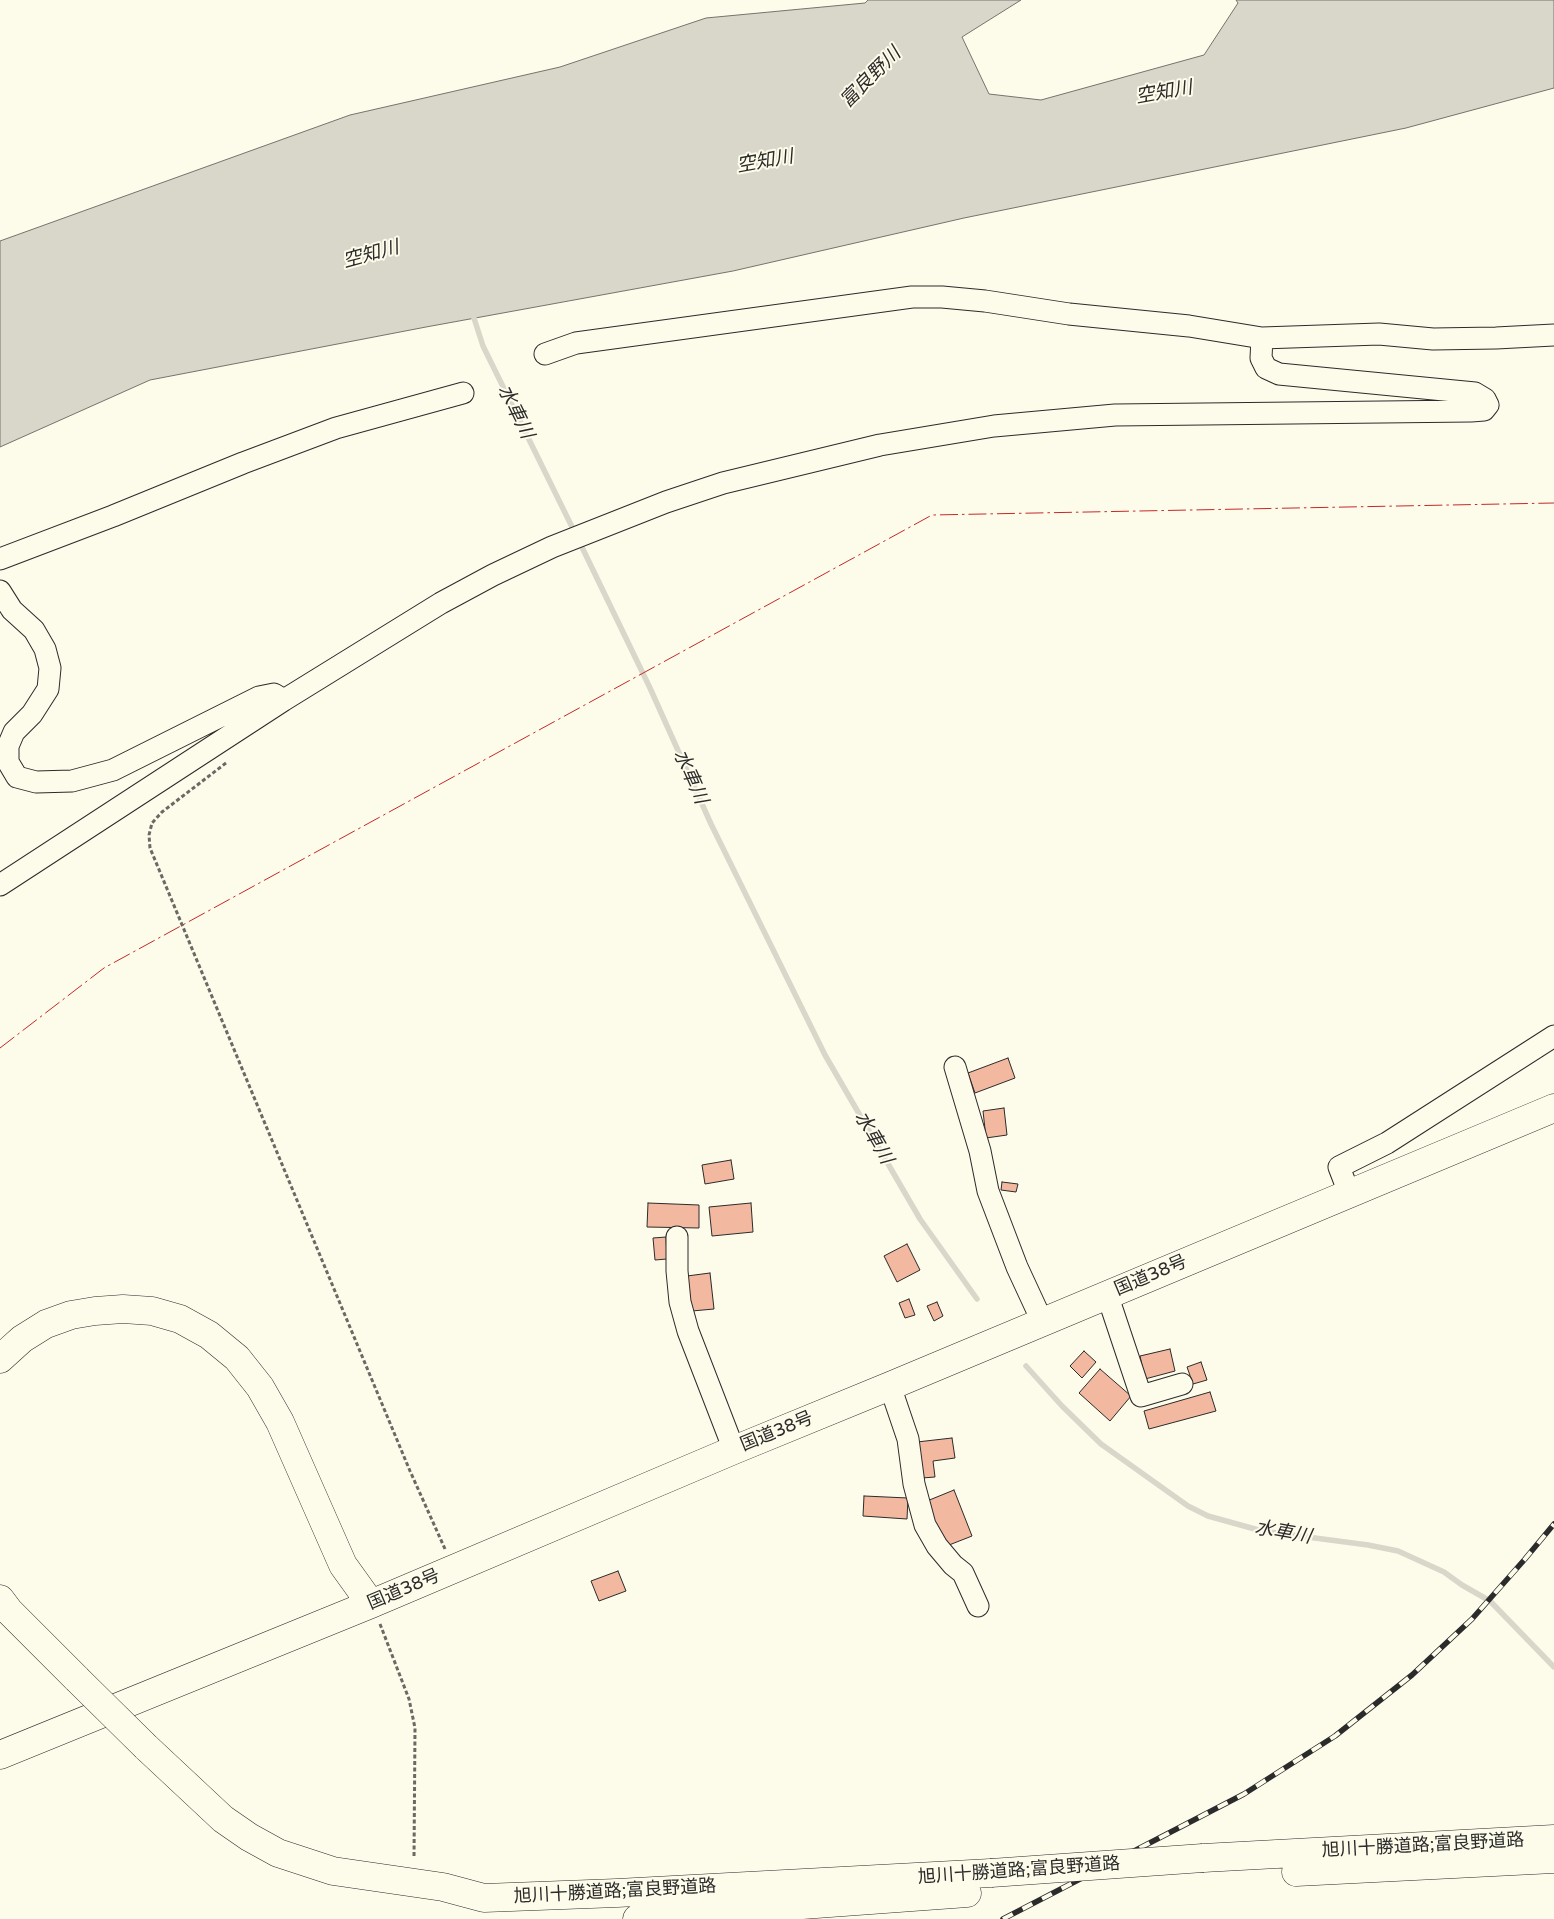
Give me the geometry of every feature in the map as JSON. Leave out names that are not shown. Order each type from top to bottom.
[{"type":"highway","name":"国道38号","points":[[0,1755],[370,1604],[1554,1108]]},
{"type":"highway","points":[[0,1359],[22,1338],[46,1324],[71,1315],[95,1311],[123,1309],[152,1310],[180,1319],[209,1335],[237,1358],[260,1388],[280,1422],[343,1565],[370,1604]]},
{"type":"highway","name":"旭川十勝道路;富良野道路","points":[[0,1599],[9,1611],[146,1747],[223,1819],[249,1837],[278,1853],[333,1871],[443,1887],[484,1898],[992,1882],[1203,1868],[1554,1839]]},
{"type":"highway","name":"旭川十勝道路;富良野道路","points":[[1203,1868],[1554,1859]]},
{"type":"highway","name":"旭川十勝道路;富良野道路","points":[[638,1919],[992,1882]]},
{"type":"street","points":[[545,354],[576,343],[912,297],[942,297],[985,301],[1068,314],[1189,326],[1262,338],[1379,334],[1433,339],[1554,335]]},
{"type":"street","points":[[0,885],[284,700],[441,603],[552,546],[723,482],[880,445],[994,426],[1115,415],[1471,411],[1484,410],[1488,405],[1485,399],[1475,393],[1279,374],[1266,368],[1261,358],[1262,338]]},
{"type":"street","points":[[0,559],[113,516],[243,463],[327,432],[463,392]]},
{"type":"street","points":[[0,591],[12,610],[34,630],[45,649],[50,668],[48,689],[32,714],[14,732],[8,746],[8,762],[17,777],[36,782],[72,781],[113,770],[259,697],[274,694],[284,700]]},
{"type":"street","points":[[1349,1193],[1339,1167],[1387,1143],[1554,1036]]},
{"type":"street","points":[[955,1067],[980,1151],[988,1191],[1017,1267],[1042,1321]]},
{"type":"street","points":[[677,1237],[676,1271],[680,1302],[688,1332],[734,1450]]},
{"type":"street","points":[[1108,1294],[1141,1396],[1182,1384]]},
{"type":"street","points":[[890,1386],[908,1439],[914,1484],[926,1525],[937,1546],[953,1565],[963,1573],[978,1606]]},
{"type":"path","points":[[231,760],[162,812],[152,824],[149,835],[150,848],[410,1471],[454,1569]]},
{"type":"path","points":[[370,1604],[388,1643],[409,1700],[415,1728],[414,1858]]},
{"type":"water","points":[[868,0],[1021,0],[962,37],[989,94],[1041,100],[1204,55],[1238,3],[1236,0],[1554,0],[1554,88],[1406,128],[964,218],[733,271],[150,380],[0,447],[0,241],[350,115],[560,67],[706,18],[865,3]]},
{"type":"building","points":[[1008,1058],[1015,1078],[975,1093],[968,1073]]},
{"type":"building","points":[[1004,1108],[1007,1135],[986,1138],[983,1111]]},
{"type":"building","points":[[731,1160],[734,1179],[705,1184],[702,1165]]},
{"type":"building","points":[[1002,1182],[1018,1184],[1016,1192],[1001,1190]]},
{"type":"building","points":[[648,1203],[699,1205],[699,1228],[647,1227]]},
{"type":"building","points":[[751,1203],[753,1232],[712,1236],[709,1207]]},
{"type":"building","points":[[666,1237],[667,1259],[655,1260],[653,1238]]},
{"type":"building","points":[[907,1244],[920,1270],[897,1282],[884,1256]]},
{"type":"building","points":[[710,1273],[714,1309],[692,1311],[687,1276]]},
{"type":"building","points":[[909,1299],[915,1315],[905,1318],[899,1303]]},
{"type":"building","points":[[937,1302],[943,1316],[934,1321],[927,1306]]},
{"type":"building","points":[[1170,1349],[1175,1371],[1145,1379],[1140,1356]]},
{"type":"building","points":[[1084,1351],[1096,1362],[1082,1378],[1070,1366]]},
{"type":"building","points":[[1201,1362],[1207,1380],[1193,1384],[1187,1367]]},
{"type":"building","points":[[1100,1369],[1131,1396],[1110,1421],[1079,1393]]},
{"type":"building","points":[[1210,1392],[1216,1411],[1149,1429],[1144,1411]]},
{"type":"building","points":[[952,1438],[955,1458],[933,1461],[935,1477],[922,1478],[917,1442]]},
{"type":"building","points":[[954,1490],[972,1536],[944,1547],[927,1501]]},
{"type":"building","points":[[864,1496],[908,1498],[907,1519],[863,1516]]},
{"type":"building","points":[[618,1571],[626,1591],[599,1601],[591,1581]]},
{"type":"waterway","name":"水車川","points":[[472,312],[483,346],[575,533]]},
{"type":"waterway","name":"水車川","points":[[579,541],[650,688],[711,824],[825,1055],[920,1219],[977,1299]]},
{"type":"waterway","name":"水車川","points":[[1026,1366],[1062,1406],[1101,1444],[1188,1506],[1208,1516],[1262,1531],[1368,1545],[1398,1551],[1444,1572],[1490,1601],[1554,1667]]},
{"type":"railway","points":[[1003,1919],[1244,1794],[1335,1736],[1412,1675],[1472,1619],[1554,1524]]},
{"type":"power","points":[[0,1048],[104,968],[932,515],[1554,503]]},
{"type":"water label","name":"富良野川","points":[[871,78]]},
{"type":"water label","name":"空知川","points":[[1164,93]]},
{"type":"water label","name":"空知川","points":[[765,162]]},
{"type":"water label","name":"空知川","points":[[371,255]]}]
